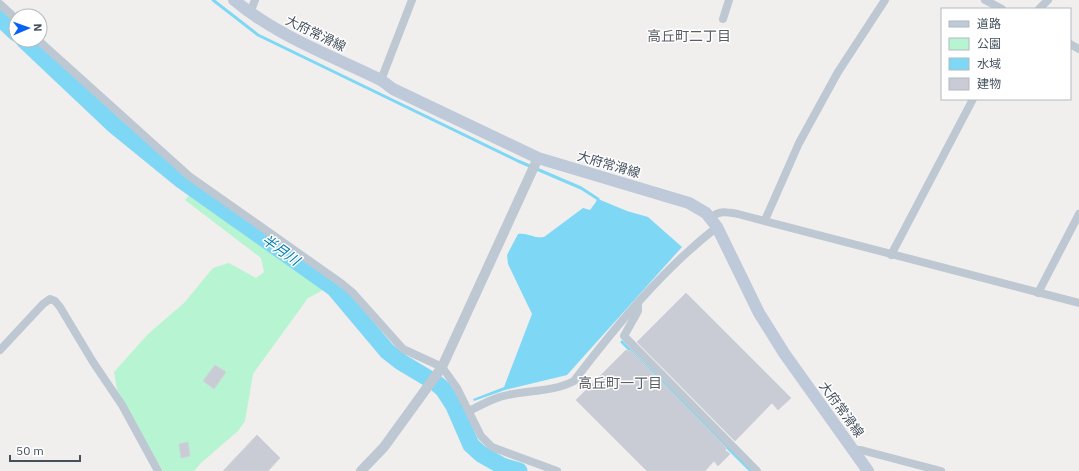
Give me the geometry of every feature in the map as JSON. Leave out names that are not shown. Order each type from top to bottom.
[{"type":"main road","name":"大府常滑線","points":[[234,0],[250,14],[273,27],[381,80],[393,89],[538,158],[689,202],[703,211],[714,223],[758,313],[784,353],[868,471]]},
{"type":"street","points":[[250,14],[255,0]]},
{"type":"street","points":[[381,80],[412,0]]},
{"type":"street","points":[[723,19],[729,0]]},
{"type":"street","points":[[765,220],[806,130],[838,72],[885,0]]},
{"type":"street","points":[[985,0],[1000,8]]},
{"type":"street","points":[[1040,8],[1048,0]]},
{"type":"street","points":[[0,4],[8,12]]},
{"type":"street","points":[[47,48],[189,176],[342,283],[403,349],[440,370],[469,411],[481,436],[492,447],[557,471]]},
{"type":"street","points":[[891,254],[972,100]]},
{"type":"street","points":[[361,471],[384,447],[440,370],[538,158]]},
{"type":"street","points":[[469,411],[497,398],[513,394],[539,391],[565,385],[574,381],[603,343],[714,223],[716,214],[722,212],[765,220],[1079,303]]},
{"type":"street","points":[[1038,293],[1079,214]]},
{"type":"street","points":[[0,350],[43,304],[50,299],[55,301],[122,405],[158,471]]},
{"type":"street","points":[[638,304],[638,311],[624,336],[757,471]]},
{"type":"street","points":[[854,450],[861,450],[941,471]]},
{"type":"green space","points":[[191,193],[329,287],[308,298],[253,374],[245,421],[238,431],[201,463],[194,471],[163,471],[117,390],[114,372],[148,334],[184,303],[213,268],[229,263],[256,278],[264,272],[261,258],[185,200]]},
{"type":"water","points":[[598,199],[627,211],[648,217],[682,247],[567,375],[505,390],[474,401],[473,399],[504,387],[532,314],[508,264],[507,255],[518,234],[544,237],[583,208],[590,210]]},
{"type":"building","points":[[686,293],[791,398],[778,410],[772,403],[735,441],[637,342]]},
{"type":"building","points":[[626,350],[630,350],[727,448],[725,450],[730,454],[718,466],[714,461],[705,471],[647,471],[576,400]]},
{"type":"building","points":[[215,365],[226,372],[214,389],[203,381]]},
{"type":"building","points":[[257,435],[280,458],[268,471],[223,471]]},
{"type":"building","points":[[188,442],[190,456],[181,458],[179,444]]},
{"type":"waterway","points":[[213,0],[258,35],[518,161],[581,188],[598,199],[598,203]]},
{"type":"waterway","name":"半月川","points":[[0,18],[8,26]]},
{"type":"waterway","name":"半月川","points":[[32,48],[115,126],[180,179],[334,288],[387,351],[401,362],[436,383],[443,389],[454,406],[471,445],[481,454],[502,466],[519,471]]},
{"type":"waterway","points":[[622,342],[751,471]]},
{"type":"district","name":"高丘町二丁目","points":[[689,36]]},
{"type":"district","name":"高丘町一丁目","points":[[620,383]]}]
